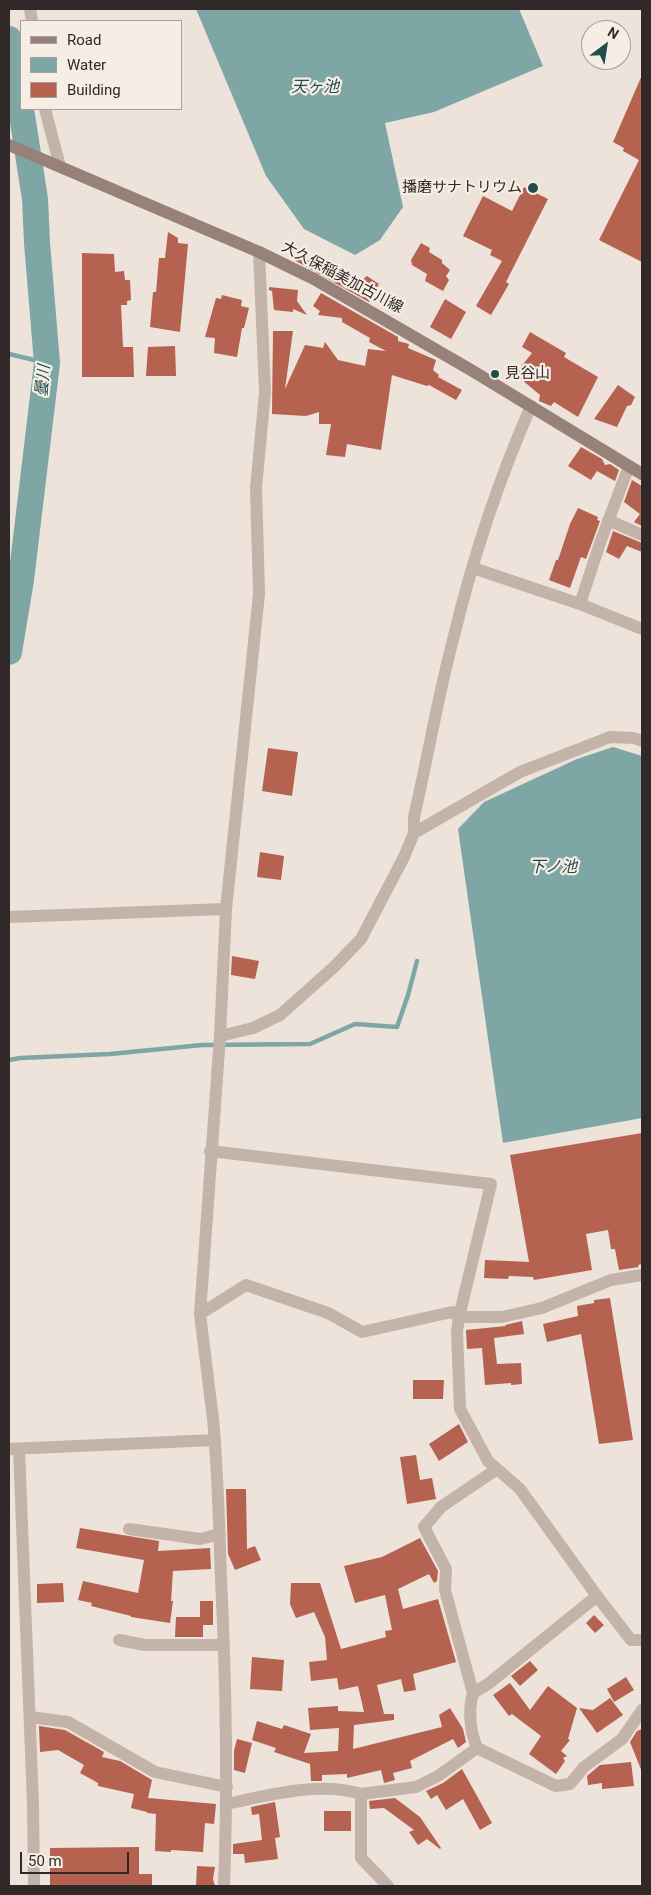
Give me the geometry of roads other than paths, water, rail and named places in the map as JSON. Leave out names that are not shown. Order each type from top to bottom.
[{"type":"main road","name":"大久保稲美加古川線","points":[[9,145],[260,252],[314,278],[638,468]]},
{"type":"street","points":[[46,110],[60,166]]},
{"type":"street","points":[[224,1886],[227,1787],[220,1534],[215,1440],[200,1314],[210,1151],[220,1036],[226,909],[259,594],[256,488],[265,392],[260,252]]},
{"type":"street","points":[[220,1036],[253,1028],[280,1015],[334,967],[361,939],[404,858],[414,833],[414,817],[454,636],[493,503],[531,406]]},
{"type":"street","points":[[580,604],[608,520],[638,468]]},
{"type":"street","points":[[608,520],[642,535]]},
{"type":"street","points":[[474,568],[580,604],[642,628]]},
{"type":"street","points":[[414,833],[520,772],[610,737],[634,738],[642,741]]},
{"type":"street","points":[[9,917],[226,909]]},
{"type":"street","points":[[210,1151],[491,1184],[458,1317],[460,1409],[488,1461],[520,1489],[596,1596],[631,1640],[642,1640]]},
{"type":"street","points":[[200,1314],[246,1285],[328,1313],[362,1332],[452,1312],[458,1317],[502,1317],[542,1308],[610,1280],[642,1275]]},
{"type":"street","points":[[34,1886],[30,1717],[14,1449],[215,1440]]},
{"type":"street","points":[[497,1469],[441,1507],[424,1527],[446,1569],[445,1590],[473,1693],[470,1703],[472,1736],[477,1748],[556,1786],[570,1784],[584,1767],[622,1739],[642,1710]]},
{"type":"street","points":[[128,1529],[200,1539],[220,1534]]},
{"type":"street","points":[[473,1693],[488,1684],[596,1596]]},
{"type":"street","points":[[119,1640],[145,1645],[224,1646]]},
{"type":"street","points":[[30,1717],[68,1722],[155,1772],[227,1787]]},
{"type":"street","points":[[227,1804],[286,1791],[347,1790],[361,1794],[416,1787],[438,1776],[477,1748]]},
{"type":"street","points":[[361,1794],[361,1858],[388,1886]]},
{"type":"water","name":"天ヶ池","points":[[196,9],[519,9],[543,66],[434,112],[385,123],[403,207],[380,240],[355,255],[304,229],[266,176]]},
{"type":"water","name":"下ノ池","points":[[613,747],[642,756],[642,1118],[503,1143],[458,829],[484,802],[577,759]]},
{"type":"waterway","name":"曇川","points":[[9,39],[20,102]]},
{"type":"waterway","name":"曇川","points":[[9,652],[21,580],[47,363],[35,199],[21,110]]},
{"type":"waterway","points":[[9,354],[47,363]]},
{"type":"waterway","points":[[9,1060],[110,1054],[202,1045],[310,1044],[355,1024],[397,1027],[417,961]]},
{"type":"place","name":"播磨サナトリウム","points":[[533,188]]},
{"type":"place","name":"見谷山","points":[[495,374]]}]
